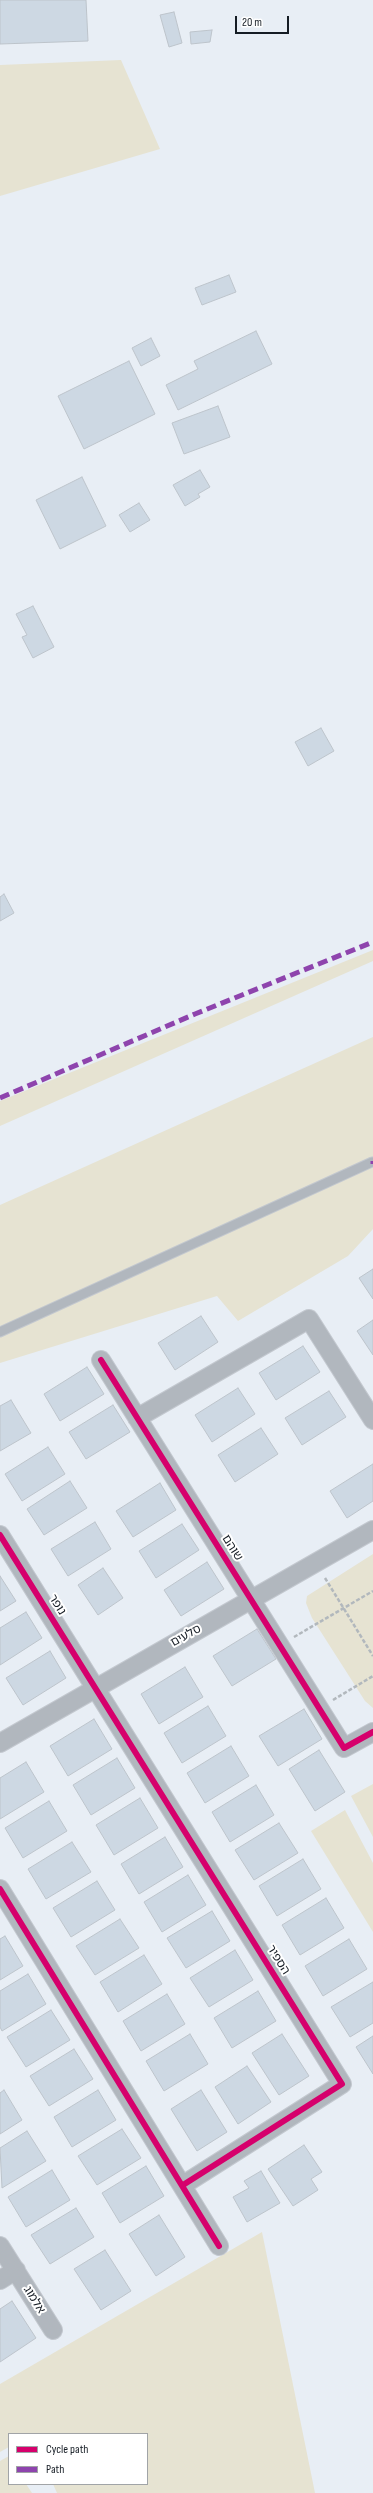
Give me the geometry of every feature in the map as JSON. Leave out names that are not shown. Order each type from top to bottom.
[{"type":"street","points":[[137,1418],[309,1319],[373,1420]]},
{"type":"street","name":"שוהם","points":[[101,1360],[344,1748],[373,1732]]},
{"type":"street","name":"סלעים","points":[[0,1743],[96,1687],[316,1564],[373,1530]]},
{"type":"street","name":"נופר","points":[[0,1535],[96,1687]]},
{"type":"street","name":"הספיר","points":[[96,1687],[342,2084],[183,2185]]},
{"type":"street","points":[[0,1889],[183,2185],[219,2246]]},
{"type":"street","name":"אלמוג","points":[[0,2246],[53,2330]]},
{"type":"street","points":[[0,2280],[16,2270]]},
{"type":"lane","points":[[0,1332],[372,1162]]},
{"type":"path","points":[[316,1564],[373,1656]]},
{"type":"path","points":[[280,1645],[373,1591]]},
{"type":"path","points":[[319,1708],[373,1676]]},
{"type":"shaded area","points":[[121,60],[160,149],[0,196],[0,65]]},
{"type":"shaded area","points":[[373,950],[373,961],[0,1126],[0,1101]]},
{"type":"shaded area","points":[[373,1037],[373,1229],[348,1256],[238,1321],[217,1296],[0,1363],[0,1205]]},
{"type":"shaded area","points":[[373,1554],[373,1708],[365,1701],[312,1618],[306,1603],[307,1596]]},
{"type":"shaded area","points":[[373,1784],[373,1837],[351,1796]]},
{"type":"shaded area","points":[[345,1810],[373,1863],[373,1932],[311,1831]]},
{"type":"shaded area","points":[[262,2232],[315,2493],[57,2493],[53,2485],[148,2485],[148,2433],[8,2433],[8,2448],[0,2452],[0,2384]]},
{"type":"shaded area","points":[[8,2457],[8,2485],[27,2485],[32,2493],[0,2493],[0,2461]]},
{"type":"building","points":[[0,0],[86,0],[88,41],[0,44]]},
{"type":"building","points":[[174,12],[182,43],[169,47],[160,15]]},
{"type":"building","points":[[212,30],[210,42],[191,44],[190,32]]},
{"type":"building","points":[[229,275],[236,292],[202,305],[195,288]]},
{"type":"building","points":[[256,331],[272,364],[178,410],[166,385],[198,369],[194,361]]},
{"type":"building","points":[[151,338],[160,356],[141,366],[132,348]]},
{"type":"building","points":[[129,361],[155,414],[84,449],[58,396]]},
{"type":"building","points":[[218,406],[230,437],[184,454],[172,423]]},
{"type":"building","points":[[200,470],[210,487],[198,494],[200,497],[185,506],[173,485]]},
{"type":"building","points":[[82,477],[106,526],[60,549],[36,500]]},
{"type":"building","points":[[139,503],[150,520],[130,532],[119,515]]},
{"type":"building","points":[[33,606],[54,647],[33,658],[22,637],[27,635],[16,614]]},
{"type":"building","points":[[321,728],[334,751],[308,766],[295,742]]},
{"type":"building","points":[[4,894],[14,913],[0,921],[0,897]]},
{"type":"building","points":[[373,1269],[373,1299],[359,1278]]},
{"type":"building","points":[[201,1316],[218,1342],[175,1370],[158,1343]]},
{"type":"building","points":[[373,1320],[373,1355],[357,1331]]},
{"type":"building","points":[[303,1346],[320,1372],[276,1400],[259,1373]]},
{"type":"building","points":[[87,1367],[104,1394],[60,1421],[44,1394]]},
{"type":"building","points":[[238,1388],[255,1414],[212,1442],[195,1415]]},
{"type":"building","points":[[329,1391],[346,1417],[302,1445],[285,1418]]},
{"type":"building","points":[[11,1400],[31,1433],[0,1451],[0,1406]]},
{"type":"building","points":[[113,1405],[130,1432],[86,1459],[69,1432]]},
{"type":"building","points":[[261,1428],[278,1454],[235,1482],[218,1455]]},
{"type":"building","points":[[48,1447],[65,1474],[22,1501],[5,1474]]},
{"type":"building","points":[[373,1464],[373,1501],[347,1518],[330,1491]]},
{"type":"building","points":[[70,1481],[87,1508],[44,1535],[27,1509]]},
{"type":"building","points":[[160,1483],[176,1510],[133,1537],[116,1511]]},
{"type":"building","points":[[95,1522],[111,1549],[68,1576],[51,1549]]},
{"type":"building","points":[[182,1524],[199,1550],[156,1578],[139,1551]]},
{"type":"building","points":[[207,1562],[224,1589],[181,1616],[164,1590]]},
{"type":"building","points":[[103,1568],[123,1598],[98,1615],[78,1585]]},
{"type":"building","points":[[0,1576],[16,1601],[0,1611]]},
{"type":"building","points":[[26,1612],[42,1638],[0,1665],[0,1628]]},
{"type":"building","points":[[257,1629],[276,1659],[232,1686],[213,1656]]},
{"type":"building","points":[[50,1651],[66,1678],[23,1705],[6,1678]]},
{"type":"building","points":[[185,1667],[203,1697],[159,1724],[141,1694]]},
{"type":"building","points":[[208,1706],[226,1736],[182,1763],[164,1733]]},
{"type":"building","points":[[304,1709],[322,1739],[278,1766],[259,1736]]},
{"type":"building","points":[[94,1719],[112,1749],[68,1776],[50,1746]]},
{"type":"building","points":[[231,1746],[249,1776],[205,1803],[187,1773]]},
{"type":"building","points":[[319,1750],[345,1792],[315,1811],[289,1769]]},
{"type":"building","points":[[117,1758],[135,1788],[91,1815],[73,1785]]},
{"type":"building","points":[[26,1762],[44,1792],[0,1819],[0,1778]]},
{"type":"building","points":[[256,1785],[274,1815],[230,1842],[212,1812]]},
{"type":"building","points":[[140,1798],[158,1828],[114,1855],[96,1825]]},
{"type":"building","points":[[49,1801],[67,1831],[23,1858],[5,1828]]},
{"type":"building","points":[[279,1823],[298,1853],[254,1880],[235,1850]]},
{"type":"building","points":[[165,1837],[183,1867],[139,1894],[121,1864]]},
{"type":"building","points":[[72,1842],[91,1872],[46,1899],[28,1869]]},
{"type":"building","points":[[303,1859],[321,1889],[277,1916],[259,1886]]},
{"type":"building","points":[[188,1875],[206,1905],[162,1932],[144,1902]]},
{"type":"building","points":[[97,1881],[115,1910],[71,1937],[53,1908]]},
{"type":"building","points":[[326,1898],[344,1928],[300,1955],[282,1925]]},
{"type":"building","points":[[212,1911],[230,1941],[186,1968],[167,1938]]},
{"type":"building","points":[[120,1919],[139,1948],[95,1975],[76,1946]]},
{"type":"building","points":[[5,1936],[23,1966],[0,1980],[0,1939]]},
{"type":"building","points":[[349,1939],[367,1969],[323,1996],[305,1966]]},
{"type":"building","points":[[235,1950],[253,1980],[209,2007],[190,1978]]},
{"type":"building","points":[[144,1955],[162,1984],[118,2012],[100,1982]]},
{"type":"building","points":[[28,1974],[46,2004],[2,2031],[0,2027],[0,1991]]},
{"type":"building","points":[[373,1982],[373,2023],[350,2037],[331,2007]]},
{"type":"building","points":[[258,1991],[276,2021],[232,2048],[214,2018]]},
{"type":"building","points":[[167,1994],[185,2024],[141,2051],[123,2021]]},
{"type":"building","points":[[51,2010],[70,2040],[26,2067],[7,2037]]},
{"type":"building","points":[[190,2034],[208,2064],[164,2091],[146,2061]]},
{"type":"building","points":[[282,2034],[309,2076],[279,2095],[252,2053]]},
{"type":"building","points":[[373,2036],[373,2074],[356,2047]]},
{"type":"building","points":[[74,2049],[93,2079],[49,2106],[30,2076]]},
{"type":"building","points":[[247,2066],[271,2102],[238,2124],[215,2087]]},
{"type":"building","points":[[4,2090],[22,2120],[0,2134],[0,2093]]},
{"type":"building","points":[[98,2090],[116,2120],[72,2147],[54,2117]]},
{"type":"building","points":[[201,2090],[227,2132],[197,2151],[171,2109]]},
{"type":"building","points":[[122,2129],[141,2158],[97,2185],[78,2156]]},
{"type":"building","points":[[27,2131],[46,2161],[2,2188],[0,2148]]},
{"type":"building","points":[[304,2145],[322,2172],[311,2179],[318,2190],[293,2206],[268,2169]]},
{"type":"building","points":[[146,2166],[164,2196],[120,2223],[102,2193]]},
{"type":"building","points":[[52,2170],[70,2200],[26,2227],[8,2197]]},
{"type":"building","points":[[261,2171],[280,2203],[247,2222],[233,2197],[249,2188],[244,2181]]},
{"type":"building","points":[[76,2208],[94,2237],[50,2264],[31,2235]]},
{"type":"building","points":[[159,2215],[185,2257],[156,2276],[129,2234]]},
{"type":"building","points":[[105,2250],[131,2291],[101,2310],[74,2269]]},
{"type":"building","points":[[12,2301],[36,2338],[0,2362],[0,2309]]},
{"type":"marked path","points":[[0,1098],[195,1014],[373,942]]},
{"type":"cycle path","points":[[101,1360],[344,1748],[373,1732]]},
{"type":"cycle path","points":[[0,1535],[342,2084],[183,2185]]},
{"type":"cycle path","points":[[0,1889],[219,2246]]}]
